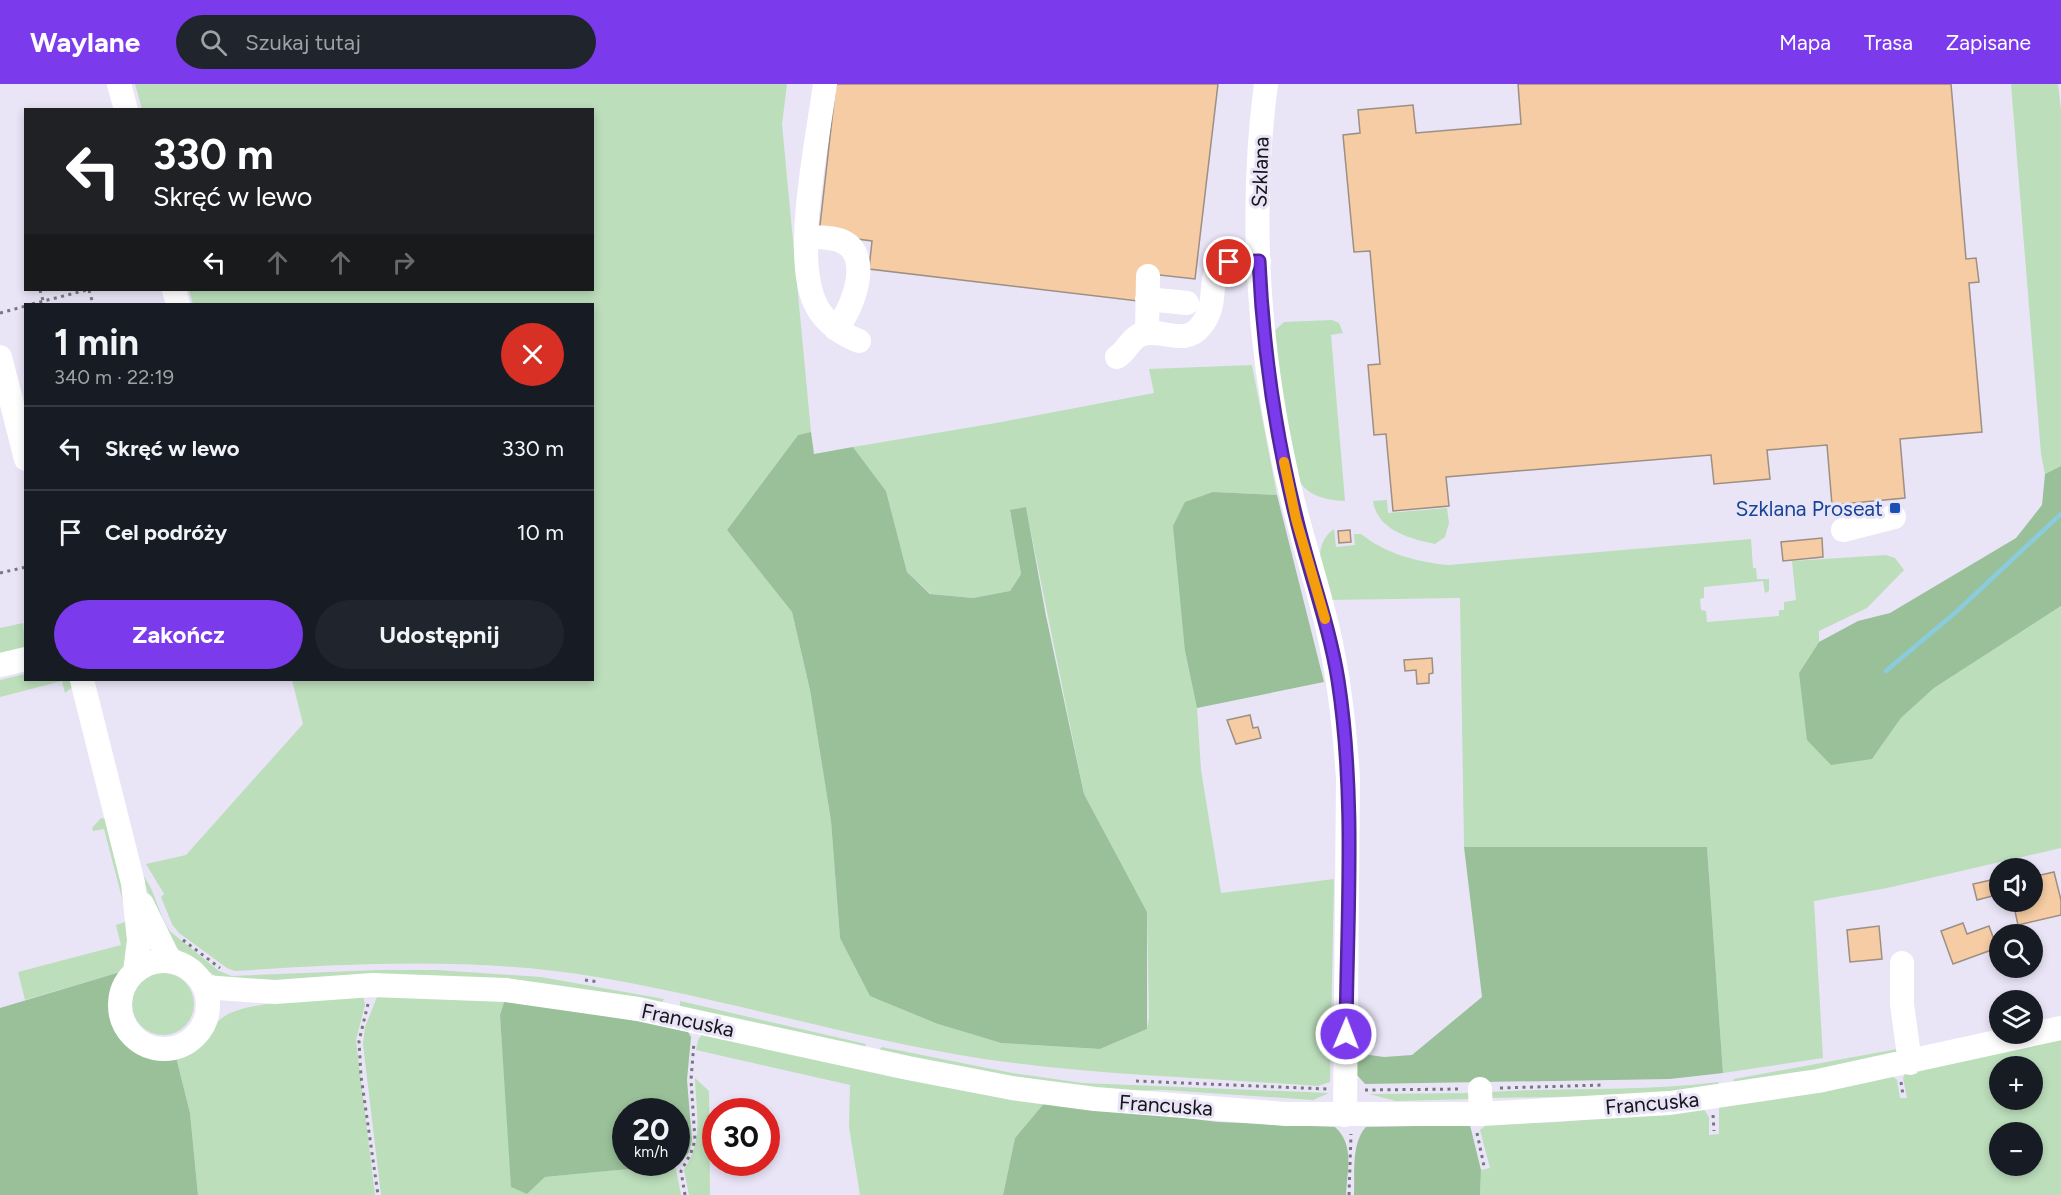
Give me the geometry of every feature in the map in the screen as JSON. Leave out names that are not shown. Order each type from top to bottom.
[{"type":"street","points":[[119,84],[125,108]]},
{"type":"street","points":[[825,84],[805,257],[809,285],[817,307],[836,329],[859,341]]},
{"type":"street","name":"Szklana","points":[[1266,84],[1258,185],[1262,315],[1275,419],[1296,519],[1330,638],[1345,729],[1348,778],[1346,1081],[1349,1115]]},
{"type":"street","points":[[806,236],[840,240],[852,250],[859,262],[849,310],[836,329]]},
{"type":"street","points":[[1117,357],[1133,339],[1147,333],[1179,337],[1197,330],[1208,312],[1213,282],[1218,270],[1229,262],[1259,261]]},
{"type":"street","points":[[1147,333],[1148,288],[1187,303]]},
{"type":"street","points":[[0,357],[24,451]]},
{"type":"street","points":[[1843,530],[1894,517]]},
{"type":"street","points":[[0,665],[24,659]]},
{"type":"street","points":[[82,681],[133,883],[140,940],[135,972]]},
{"type":"street","points":[[133,883],[170,961]]},
{"type":"street","points":[[170,961],[184,966],[196,975],[204,987],[208,1002],[207,1016],[201,1030],[190,1041],[177,1047],[155,1048],[135,1038],[126,1027],[121,1013],[120,998],[125,984],[135,972],[151,963],[170,961]]},
{"type":"street","points":[[1902,963],[1902,1004],[1910,1063]]},
{"type":"street","name":"Francuska","points":[[204,987],[275,992],[372,985],[506,990],[670,1006],[697,1022],[871,1051],[1012,1088],[1095,1099],[1286,1114],[1478,1114],[1648,1105],[1725,1087],[1910,1063],[2061,1028]]},
{"type":"street","name":"Francuska","points":[[207,1016],[241,1002],[275,992]]},
{"type":"street","points":[[1478,1114],[1480,1089]]},
{"type":"path","points":[[44,303],[85,291]]},
{"type":"path","points":[[0,313],[24,307]]},
{"type":"path","points":[[0,573],[24,567]]},
{"type":"path","points":[[177,935],[229,972]]},
{"type":"path","points":[[574,978],[606,983]]},
{"type":"path","points":[[372,985],[359,1041],[378,1195]]},
{"type":"path","points":[[685,1195],[681,1171],[692,1153],[695,1140],[691,1080],[697,1022]]},
{"type":"path","points":[[1132,1081],[1326,1089],[1333,1081],[1358,1081],[1363,1090],[1615,1085]]},
{"type":"path","points":[[1478,1114],[1484,1166]]},
{"type":"path","points":[[1349,1115],[1349,1195]]},
{"type":"green space","points":[[135,84],[787,84],[782,124],[811,432],[798,435],[727,530],[792,612],[810,690],[831,821],[840,938],[938,1024],[1001,1043],[1100,1049],[1147,1029],[1149,1017],[1147,912],[1084,794],[1026,508],[1010,511],[1021,574],[1010,591],[973,598],[931,594],[907,572],[886,491],[853,447],[1154,393],[1149,369],[1252,365],[1277,495],[1213,492],[1185,651],[1197,707],[1201,770],[1221,893],[1334,879],[1330,1082],[1318,1086],[1151,1076],[984,1059],[887,1041],[646,986],[597,977],[507,966],[371,964],[235,971],[227,968],[179,933],[172,924],[161,897],[164,894],[146,864],[186,855],[303,724],[292,681],[594,681],[594,303],[193,303],[189,291],[594,291],[594,108],[142,108]]},
{"type":"green space","points":[[2011,84],[2058,84],[2061,111],[2061,466],[2045,474],[2041,454]]},
{"type":"green space","points":[[1332,320],[1339,323],[1343,333],[1331,335],[1345,501],[1318,496],[1297,479],[1272,333],[1284,322]]},
{"type":"green space","points":[[811,432],[814,454],[853,447],[886,491],[907,572],[930,594],[973,598],[1010,591],[1021,574],[1010,510],[1026,507],[1046,616],[1084,794],[1147,912],[1147,1029],[1100,1049],[1001,1043],[938,1024],[870,996],[840,938],[831,821],[810,690],[792,612],[727,530],[798,435]]},
{"type":"green space","points":[[2061,466],[2061,606],[1934,688],[1901,718],[1872,759],[1831,765],[1807,740],[1799,673],[1819,642],[1858,621],[1890,613],[2016,538],[2042,505],[2045,474]]},
{"type":"green space","points":[[1213,492],[1277,495],[1324,682],[1197,708],[1185,651],[1173,526],[1185,502]]},
{"type":"green space","points":[[1387,500],[1388,513],[1447,508],[1449,523],[1445,537],[1435,544],[1396,532],[1381,519],[1373,501]]},
{"type":"green space","points":[[1334,529],[1336,547],[1355,545],[1354,534],[1361,534],[1381,547],[1402,556],[1449,565],[1751,539],[1753,568],[1756,568],[1757,579],[1769,579],[1769,591],[1765,593],[1763,581],[1704,587],[1704,598],[1700,599],[1701,610],[1706,611],[1707,622],[1779,616],[1779,610],[1784,610],[1784,602],[1796,600],[1792,561],[1886,555],[1895,558],[1904,570],[1867,608],[1819,631],[1819,642],[1799,673],[1872,759],[1901,718],[1934,688],[2061,606],[2061,848],[2018,858],[1989,858],[1989,865],[1887,888],[1814,901],[1823,1058],[1723,1073],[1707,847],[1464,847],[1460,598],[1328,600],[1320,562],[1322,544]]},
{"type":"green space","points":[[23,623],[24,648],[0,654],[0,628]]},
{"type":"green space","points":[[24,674],[24,681],[62,681],[0,697],[0,680]]},
{"type":"green space","points":[[62,681],[72,681],[74,686],[65,693]]},
{"type":"green space","points":[[101,818],[105,819],[129,906],[130,959],[120,972],[25,1000],[18,972],[121,945],[116,925],[128,921],[104,829],[93,831],[92,828]]},
{"type":"green space","points":[[1464,847],[1707,847],[1723,1073],[1670,1079],[1365,1084],[1357,1075],[1355,1053],[1384,1057],[1412,1055],[1482,997]]},
{"type":"green space","points":[[142,874],[171,932],[219,971],[232,976],[437,970],[541,977],[664,999],[661,1004],[275,982],[215,976],[169,941],[155,915]]},
{"type":"green space","points":[[120,972],[110,994],[109,1009],[117,1034],[136,1051],[162,1058],[176,1057],[190,1113],[198,1195],[0,1195],[0,1008]]},
{"type":"green space","points":[[163,973],[175,975],[185,982],[192,992],[194,1004],[192,1016],[185,1026],[175,1033],[163,1035],[151,1033],[141,1026],[134,1016],[132,1004],[134,992],[141,982],[151,975]]},
{"type":"green space","points":[[363,995],[365,1005],[356,1040],[375,1195],[198,1195],[190,1113],[176,1057],[194,1048],[218,1022],[236,1011],[271,1003]]},
{"type":"green space","points":[[377,997],[505,999],[500,1015],[512,1187],[527,1194],[545,1177],[612,1170],[612,1176],[677,1176],[681,1195],[381,1195],[363,1044],[365,1027]]},
{"type":"green space","points":[[505,999],[686,1028],[691,1037],[687,1080],[688,1098],[612,1098],[612,1171],[545,1177],[527,1194],[511,1187],[500,1015]]},
{"type":"green space","points":[[680,1001],[866,1044],[864,1050],[680,1009]]},
{"type":"green space","points":[[704,1032],[1046,1101],[1015,1138],[1003,1195],[860,1195],[849,1127],[850,1085],[696,1050],[698,1040]]},
{"type":"green space","points":[[2061,1037],[2061,1195],[1480,1195],[1481,1170],[1490,1168],[1480,1130],[1486,1125],[1559,1122],[1703,1108],[1709,1117],[1709,1135],[1719,1134],[1719,1106],[1892,1076],[1897,1080],[1900,1098],[1907,1098],[1903,1078],[1905,1073],[2031,1044],[2043,1044],[2043,1041]]},
{"type":"green space","points":[[882,1047],[1012,1073],[1082,1083],[1329,1093],[1313,1100],[1164,1090],[1116,1091],[1009,1078],[879,1050]]},
{"type":"green space","points":[[1897,1049],[1897,1057],[1732,1084],[1734,1079]]},
{"type":"green space","points":[[695,1078],[709,1091],[709,1098],[702,1098],[702,1176],[710,1176],[710,1195],[689,1195],[685,1176],[690,1176],[690,1158],[697,1136]]},
{"type":"green space","points":[[1718,1082],[1719,1084],[1657,1095],[1490,1098],[1490,1092],[1661,1087]]},
{"type":"green space","points":[[1473,1093],[1472,1099],[1396,1101],[1369,1094]]},
{"type":"green space","points":[[1046,1101],[1218,1122],[1335,1127],[1348,1150],[1346,1195],[1003,1195],[1015,1138]]},
{"type":"green space","points":[[690,1116],[692,1140],[690,1148]]},
{"type":"green space","points":[[1470,1125],[1481,1170],[1480,1195],[1354,1195],[1356,1150],[1366,1127]]},
{"type":"building","points":[[836,84],[1218,84],[1195,279],[1142,273],[1138,301],[869,269],[872,241],[819,234]]},
{"type":"building","points":[[1518,84],[1951,84],[1966,259],[1976,258],[1979,282],[1969,283],[1982,432],[1900,439],[1905,498],[1832,505],[1827,445],[1767,450],[1770,479],[1714,484],[1711,455],[1446,477],[1449,506],[1393,511],[1386,434],[1374,435],[1368,365],[1380,364],[1370,251],[1354,252],[1343,135],[1360,133],[1358,110],[1413,105],[1416,133],[1521,124]]},
{"type":"building","points":[[1350,530],[1351,542],[1339,543],[1338,531]]},
{"type":"building","points":[[1822,538],[1823,557],[1783,561],[1781,542]]},
{"type":"building","points":[[1432,658],[1433,673],[1429,674],[1429,683],[1417,684],[1416,670],[1405,671],[1404,660]]},
{"type":"building","points":[[1250,715],[1253,728],[1258,727],[1261,738],[1236,744],[1227,720]]},
{"type":"building","points":[[2054,872],[2061,900],[2061,915],[2018,924],[2015,912],[2043,912],[2043,874]]},
{"type":"building","points":[[1989,880],[1989,897],[1977,900],[1973,884]]},
{"type":"building","points":[[1963,923],[1967,934],[1989,926],[1989,951],[1953,964],[1941,931]]},
{"type":"building","points":[[1879,926],[1882,959],[1850,962],[1847,930]]},
{"type":"waterway","points":[[1886,671],[1956,612],[2061,514]]},
{"type":"slow traffic","points":[[1284,462],[1296,519],[1325,619]]},
{"type":"place","name":"Szklana Proseat","points":[[1895,508]]},
{"type":"route","points":[[1229,262],[1259,261],[1262,315],[1275,419],[1296,519],[1330,638],[1338,678],[1345,729],[1348,778],[1346,1034]]}]
